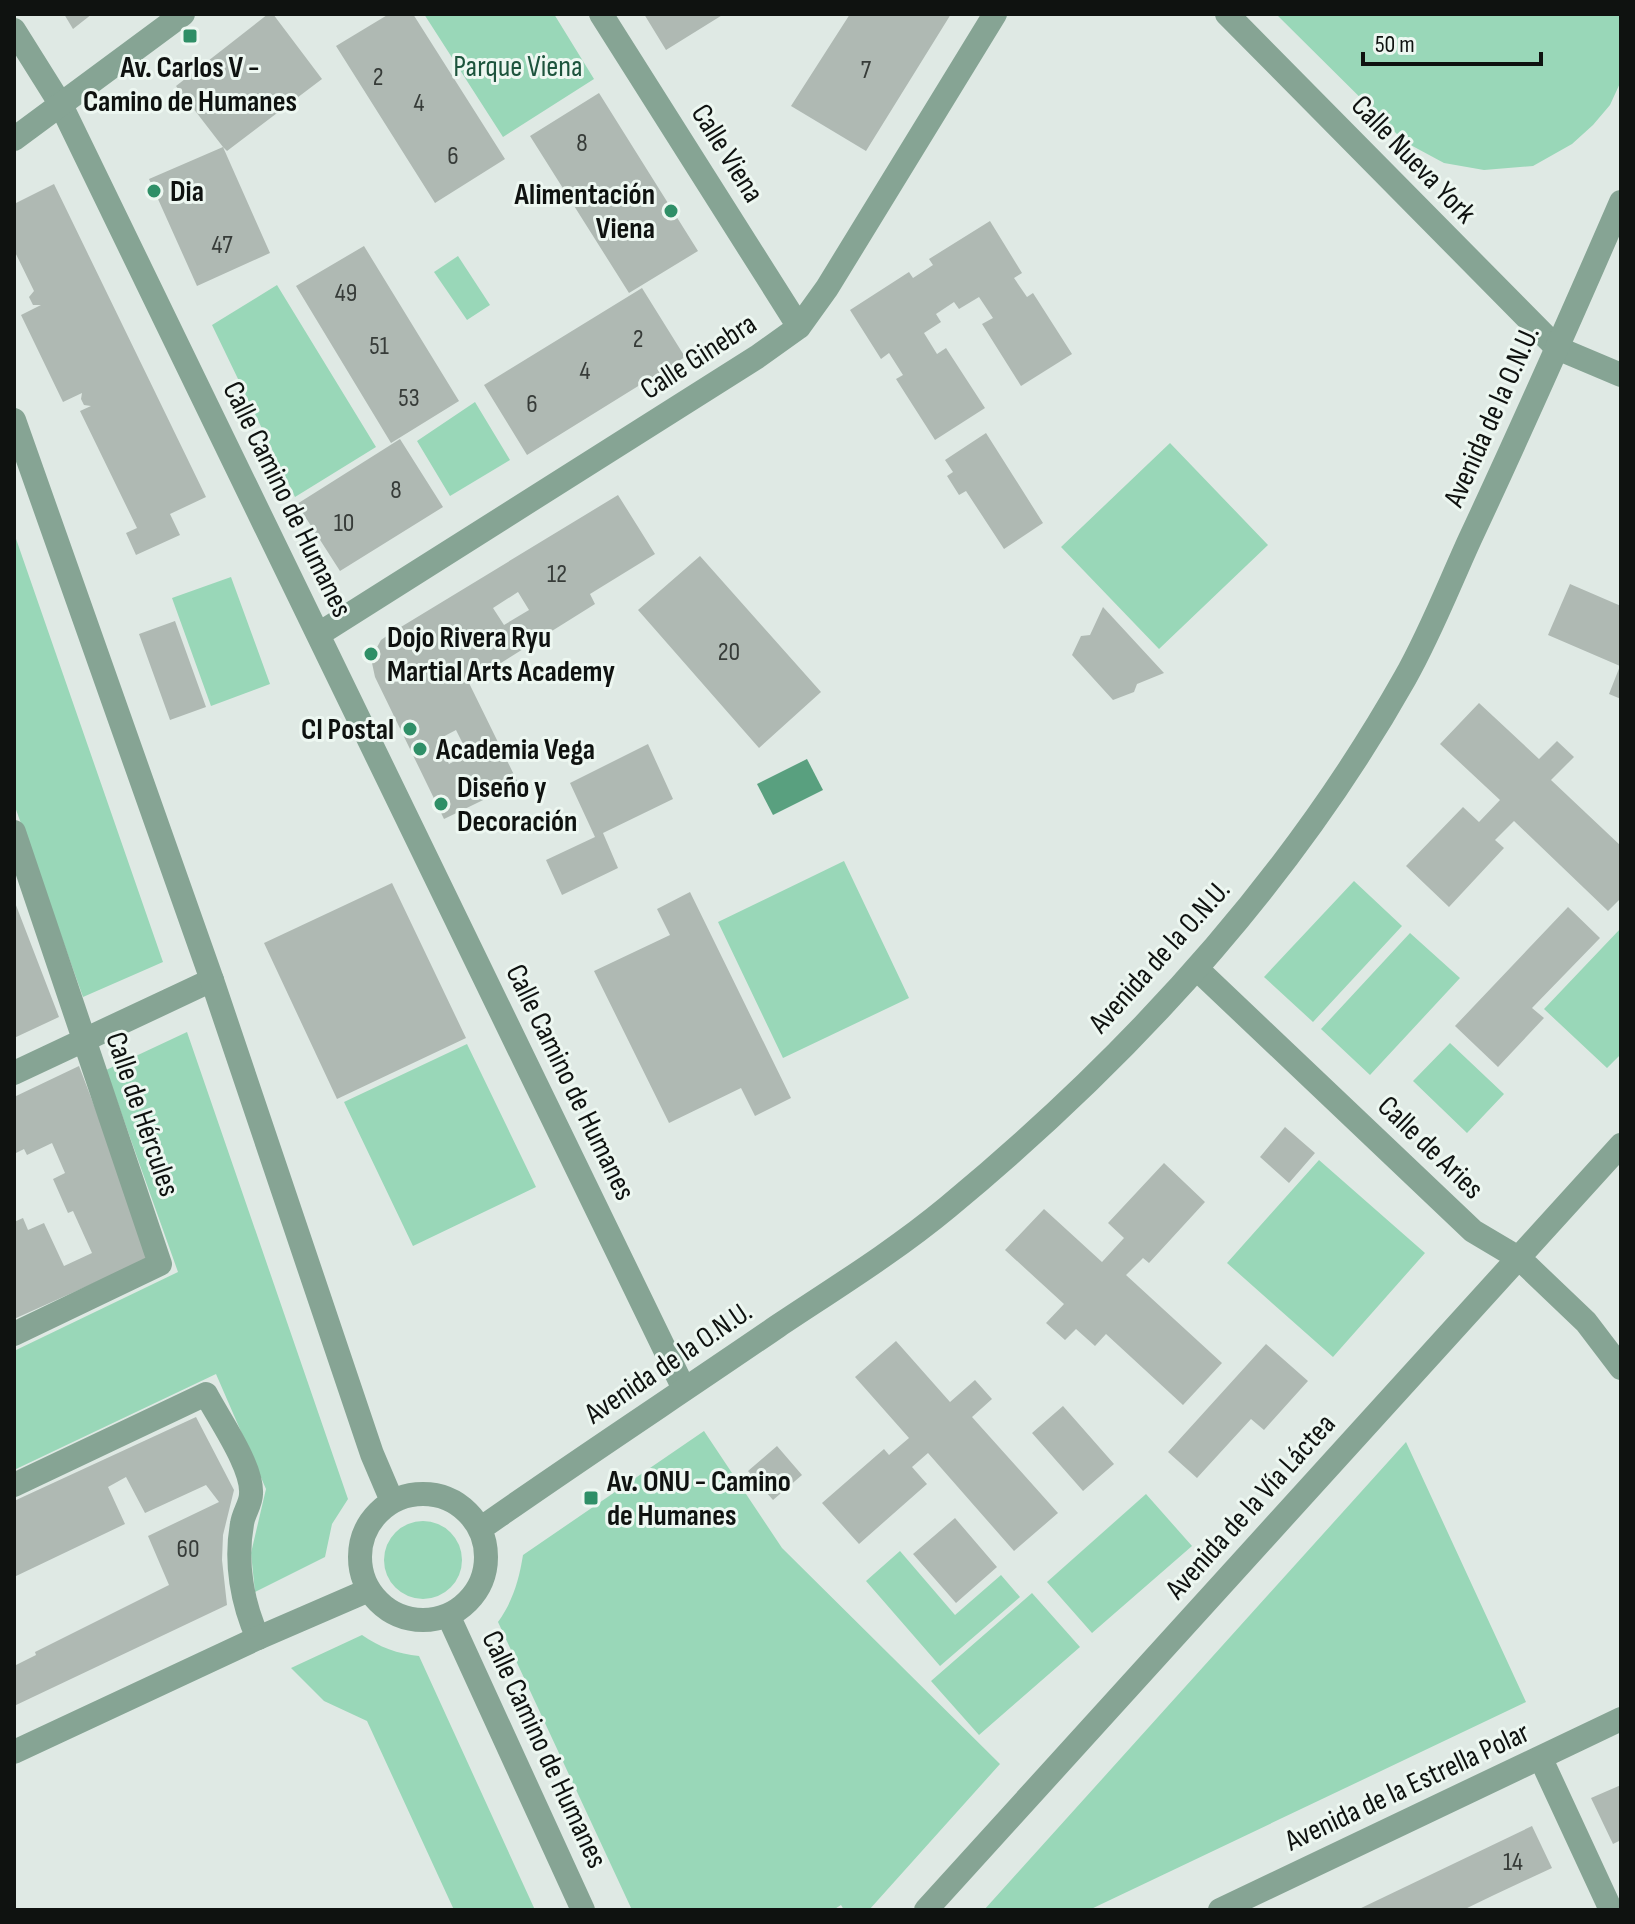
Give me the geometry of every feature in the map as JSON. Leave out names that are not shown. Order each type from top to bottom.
[{"type":"street","points":[[14,139],[183,14]]},
{"type":"street","name":"Calle Viena","points":[[601,14],[799,327]]},
{"type":"street","name":"Calle Ginebra","points":[[319,634],[732,373],[799,327],[827,288],[995,14]]},
{"type":"street","name":"Calle Nueva York","points":[[1227,14],[1557,348]]},
{"type":"street","name":"Calle Camino de Humanes","points":[[14,30],[61,105],[684,1389]]},
{"type":"street","name":"Avenida de la O.N.U.","points":[[480,1529],[844,1283],[946,1208],[1075,1094],[1197,969],[1241,918],[1361,751],[1401,685],[1621,202]]},
{"type":"street","points":[[1557,348],[1621,375]]},
{"type":"street","points":[[14,420],[212,980],[372,1454],[392,1501]]},
{"type":"street","name":"Calle de Hércules","points":[[14,832],[160,1264],[14,1334]]},
{"type":"street","name":"Calle de Aries","points":[[1197,969],[1473,1231],[1520,1259],[1586,1322],[1621,1368]]},
{"type":"street","points":[[14,1073],[212,980]]},
{"type":"street","name":"Avenida de la Vía Láctea","points":[[926,1910],[1621,1145]]},
{"type":"street","points":[[14,1485],[206,1394],[247,1471],[251,1495],[242,1523],[240,1566],[247,1613],[258,1638]]},
{"type":"street","points":[[408,1495],[442,1496],[458,1504],[480,1529],[486,1548],[486,1569],[478,1588],[465,1605],[448,1615],[426,1620],[404,1617],[384,1607],[369,1590],[361,1571],[360,1551],[365,1531],[376,1514],[392,1501],[408,1495]]},
{"type":"street","points":[[14,1752],[258,1638],[369,1590]]},
{"type":"street","name":"Calle Camino de Humanes","points":[[448,1615],[583,1910]]},
{"type":"street","name":"Avenida de la Estrella Polar","points":[[1220,1910],[1621,1719]]},
{"type":"street","points":[[1541,1759],[1609,1906]]},
{"type":"green space","name":"Parque Viena","points":[[424,14],[554,14],[594,79],[503,137]]},
{"type":"green space","points":[[1276,14],[1621,14],[1621,81],[1610,105],[1593,125],[1572,144],[1533,166],[1484,170],[1444,163],[1405,142]]},
{"type":"green space","points":[[458,256],[490,305],[467,320],[434,272]]},
{"type":"green space","points":[[277,285],[376,447],[295,497],[212,325]]},
{"type":"green space","points":[[475,402],[510,460],[450,496],[417,441]]},
{"type":"green space","points":[[1170,443],[1268,545],[1159,649],[1061,547]]},
{"type":"green space","points":[[14,533],[163,962],[83,997],[14,804]]},
{"type":"green space","points":[[231,577],[270,684],[211,706],[172,598]]},
{"type":"green space","points":[[844,861],[909,998],[783,1058],[718,922]]},
{"type":"green space","points":[[1354,881],[1402,926],[1313,1022],[1264,977]]},
{"type":"green space","points":[[1621,928],[1621,1054],[1607,1068],[1544,1009]]},
{"type":"green space","points":[[1410,933],[1460,978],[1370,1075],[1321,1029]]},
{"type":"green space","points":[[187,1032],[348,1499],[332,1524],[325,1557],[255,1592],[251,1553],[266,1489],[216,1374],[14,1470],[14,1351],[178,1272],[106,1070]]},
{"type":"green space","points":[[1450,1043],[1504,1094],[1467,1133],[1413,1081]]},
{"type":"green space","points":[[467,1044],[536,1187],[413,1246],[344,1102]]},
{"type":"green space","points":[[1319,1160],[1425,1253],[1333,1357],[1227,1263]]},
{"type":"green space","points":[[704,1431],[782,1548],[1000,1764],[869,1910],[844,1910],[841,1905],[833,1910],[632,1910],[498,1622],[515,1590],[523,1555]]},
{"type":"green space","points":[[1406,1442],[1526,1702],[1089,1910],[984,1910]]},
{"type":"green space","points":[[1146,1494],[1192,1546],[1092,1633],[1047,1582]]},
{"type":"green space","points":[[423,1521],[438,1524],[455,1538],[462,1560],[459,1575],[445,1592],[423,1599],[408,1596],[391,1582],[384,1560],[387,1545],[401,1528]]},
{"type":"green space","points":[[900,1551],[955,1615],[1001,1575],[1020,1597],[940,1666],[866,1581]]},
{"type":"green space","points":[[1032,1593],[1080,1647],[979,1735],[931,1681]]},
{"type":"green space","points":[[362,1635],[389,1649],[419,1656],[535,1910],[454,1910],[367,1721],[324,1701],[291,1668]]},
{"type":"shaded area","points":[[807,759],[823,790],[773,815],[757,784]]},
{"type":"building","points":[[64,14],[92,14],[73,29]]},
{"type":"building","points":[[268,14],[273,14],[322,79],[227,151],[176,86]]},
{"type":"building","points":[[389,14],[413,14],[505,159],[435,203],[336,46]]},
{"type":"building","points":[[644,14],[724,14],[666,50]]},
{"type":"building","points":[[850,14],[951,14],[866,151],[791,106]]},
{"type":"building","points":[[599,93],[698,251],[629,293],[530,136]]},
{"type":"building","points":[[223,147],[270,253],[197,286],[149,179]]},
{"type":"building","points":[[54,184],[206,497],[170,514],[180,535],[136,555],[126,533],[137,528],[80,411],[91,406],[84,405],[82,393],[63,402],[21,315],[41,305],[33,305],[29,297],[34,291],[14,250],[14,204]]},
{"type":"building","points":[[990,221],[1022,273],[1014,278],[1027,297],[1033,293],[1072,354],[1021,386],[982,324],[993,318],[979,297],[959,309],[954,302],[936,314],[941,322],[924,333],[937,354],[946,348],[985,408],[935,440],[896,379],[903,375],[889,353],[881,359],[850,310],[909,272],[913,278],[933,265],[929,259]]},
{"type":"building","points":[[364,246],[459,401],[391,443],[296,286]]},
{"type":"building","points":[[642,288],[685,357],[527,455],[484,385]]},
{"type":"building","points":[[986,433],[1043,523],[1004,549],[966,491],[959,495],[947,476],[953,472],[945,460]]},
{"type":"building","points":[[400,439],[443,507],[340,571],[297,504]]},
{"type":"building","points":[[618,495],[655,554],[590,594],[595,604],[469,683],[518,783],[444,819],[375,677],[372,663],[375,651],[381,640]],"holes":[[[518,592],[529,610],[504,625],[493,608]],[[456,730],[468,754],[449,764],[437,740]]]},
{"type":"building","points":[[700,556],[821,692],[759,748],[638,610]]},
{"type":"building","points":[[1570,584],[1621,606],[1621,699],[1609,694],[1620,666],[1548,635]]},
{"type":"building","points":[[1103,607],[1164,673],[1137,684],[1134,692],[1113,700],[1072,655],[1081,636],[1090,635]]},
{"type":"building","points":[[175,621],[206,707],[170,720],[139,634]]},
{"type":"building","points":[[1479,703],[1539,759],[1557,741],[1574,757],[1551,780],[1621,846],[1621,898],[1608,911],[1514,821],[1495,840],[1504,848],[1449,907],[1406,866],[1463,807],[1479,822],[1500,800],[1440,744]]},
{"type":"building","points":[[648,744],[673,799],[603,833],[618,868],[562,895],[546,860],[595,837],[570,783]]},
{"type":"building","points":[[392,883],[466,1038],[337,1099],[264,943]]},
{"type":"building","points":[[690,892],[791,1098],[755,1116],[741,1088],[669,1123],[594,971],[670,935],[657,909]]},
{"type":"building","points":[[14,900],[59,1017],[14,1038]]},
{"type":"building","points":[[1568,907],[1600,938],[1532,1008],[1544,1018],[1498,1067],[1455,1026]]},
{"type":"building","points":[[79,1066],[152,1257],[14,1319],[14,1222],[23,1218],[28,1230],[44,1223],[64,1266],[92,1253],[73,1211],[68,1213],[53,1179],[65,1173],[52,1143],[27,1155],[24,1149],[14,1154],[14,1097]]},
{"type":"building","points":[[1285,1127],[1315,1153],[1289,1183],[1260,1157]]},
{"type":"building","points":[[1164,1163],[1205,1202],[1149,1263],[1143,1258],[1126,1275],[1222,1363],[1183,1405],[1106,1334],[1095,1346],[1076,1329],[1065,1340],[1046,1323],[1064,1304],[1005,1250],[1044,1209],[1102,1262],[1124,1238],[1108,1223]]},
{"type":"building","points":[[896,1341],[950,1402],[975,1380],[992,1399],[972,1417],[1058,1513],[1014,1551],[928,1453],[912,1467],[927,1484],[859,1544],[822,1503],[884,1449],[889,1455],[909,1438],[855,1377]]},
{"type":"building","points":[[1266,1344],[1308,1381],[1264,1430],[1251,1419],[1197,1478],[1168,1452]]},
{"type":"building","points":[[1063,1406],[1114,1464],[1083,1491],[1032,1433]]},
{"type":"building","points":[[196,1417],[234,1490],[223,1535],[222,1560],[227,1605],[14,1706],[14,1666],[36,1655],[35,1652],[169,1585],[148,1536],[219,1502],[206,1485],[145,1513],[126,1477],[108,1487],[125,1524],[14,1577],[14,1501]]},
{"type":"building","points":[[777,1446],[802,1475],[773,1500],[748,1471]]},
{"type":"building","points":[[955,1518],[997,1567],[956,1603],[913,1554]]},
{"type":"building","points":[[1621,1785],[1621,1840],[1613,1844],[1591,1798]]},
{"type":"building","points":[[1532,1826],[1552,1868],[1463,1910],[1357,1910]]},
{"type":"place","name":"Av. Carlos V - Camino de Humanes","points":[[190,36]]},
{"type":"place","name":"Dia","points":[[154,191]]},
{"type":"place","name":"Alimentación Viena","points":[[671,211]]},
{"type":"place","name":"Dojo Rivera Ryu Martial Arts Academy","points":[[371,654]]},
{"type":"place","name":"CI Postal","points":[[410,729]]},
{"type":"place","name":"Academia Vega","points":[[420,749]]},
{"type":"place","name":"Diseño y Decoración","points":[[441,804]]},
{"type":"place","name":"Av. ONU - Camino de Humanes","points":[[591,1498]]}]
